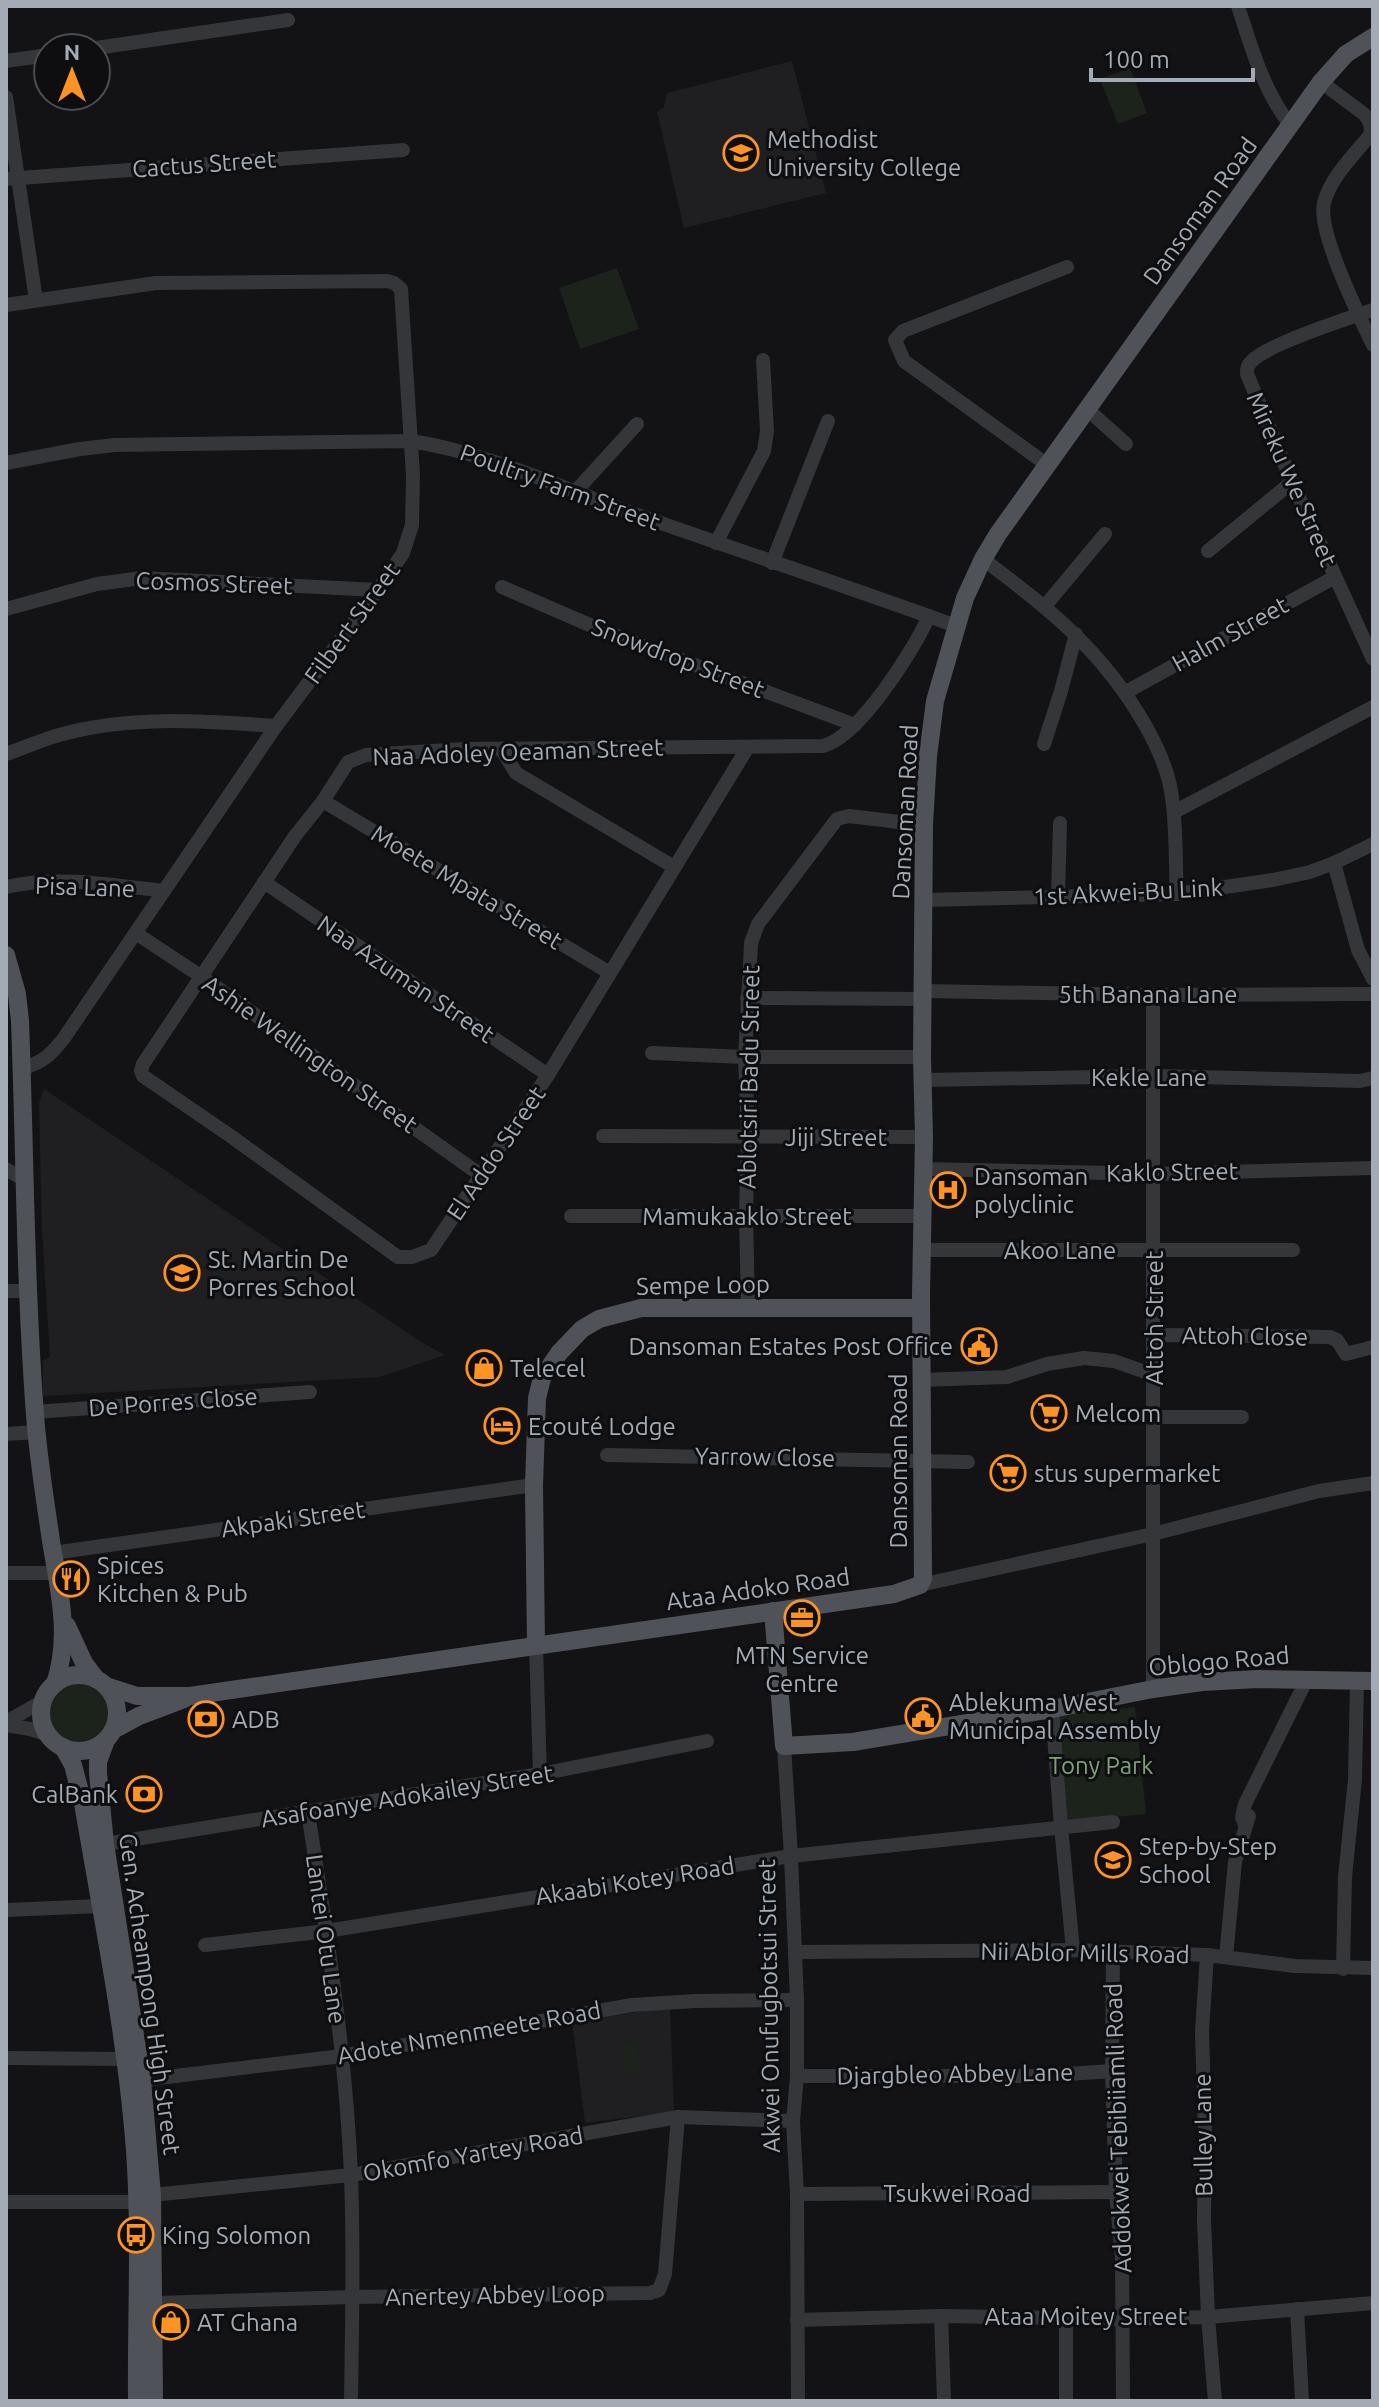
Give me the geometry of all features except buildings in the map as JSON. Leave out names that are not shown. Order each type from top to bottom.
[{"type":"main road","name":"Dansoman Road","points":[[920,1585],[923,1578],[924,825],[935,701],[956,626],[983,559],[1046,464],[1321,82],[1346,54],[1373,37]]},
{"type":"main road","points":[[6,955],[17,994],[27,1291],[35,1412],[64,1621],[62,1664],[55,1684],[43,1701],[42,1721],[56,1741],[74,1750],[86,1750],[97,1746],[109,1735],[116,1719],[116,1707],[113,1696],[84,1663],[64,1621]]},
{"type":"main road","name":"Sempe Loop","points":[[536,1645],[534,1485],[537,1398],[542,1378],[559,1353],[582,1329],[599,1319],[641,1308],[921,1308]]},
{"type":"main road","name":"Ataa Adoko Road","points":[[101,1682],[137,1696],[190,1696],[894,1594],[920,1585]]},
{"type":"main road","name":"Akwei Onufugbotsui Street","points":[[773,1611],[784,1746]]},
{"type":"main road","points":[[55,1684],[71,1676],[84,1675],[101,1682]]},
{"type":"main road","name":"Oblogo Road","points":[[784,1746],[853,1742],[1153,1689],[1230,1680],[1365,1681]]},
{"type":"main road","name":"Ataa Adoko Road","points":[[109,1735],[139,1716],[190,1696]]},
{"type":"main road","name":"Gen. Acheampong High Street","points":[[109,1735],[98,1762],[105,1844],[142,2080],[145,2199],[154,2303],[154,2401]]},
{"type":"main road","name":"Gen. Acheampong High Street","points":[[56,1741],[70,1757],[76,1774],[101,1906],[145,2199],[137,2401]]},
{"type":"street","points":[[1238,6],[1253,54],[1282,115],[1291,126]]},
{"type":"street","points":[[112,46],[288,20]]},
{"type":"street","points":[[6,61],[32,57]]},
{"type":"street","points":[[1321,82],[1370,121],[1370,135],[1329,191],[1322,211],[1328,239],[1366,312],[1373,345]]},
{"type":"street","points":[[6,97],[12,179],[36,300]]},
{"type":"street","name":"Cactus Street","points":[[12,179],[403,150]]},
{"type":"street","points":[[1046,464],[904,361],[895,340],[903,331],[1067,267]]},
{"type":"street","name":"Filbert Street","points":[[6,305],[156,283],[394,283],[401,289],[411,441],[412,525],[403,553],[276,726],[137,934],[53,1052],[40,1063],[21,1069]]},
{"type":"street","name":"Mireku We Street","points":[[1366,312],[1324,326],[1259,355],[1248,366],[1248,382],[1373,659]]},
{"type":"street","points":[[716,543],[764,451],[767,431],[763,360]]},
{"type":"street","points":[[1086,408],[1126,444]]},
{"type":"street","points":[[772,563],[828,421]]},
{"type":"street","points":[[575,492],[637,424]]},
{"type":"street","name":"Poultry Farm Street","points":[[6,463],[115,445],[411,441],[444,446],[482,456],[716,543],[956,626]]},
{"type":"street","points":[[1208,551],[1292,482]]},
{"type":"street","points":[[1045,606],[1105,534]]},
{"type":"street","points":[[983,559],[1076,634],[1126,692],[1163,762],[1171,788],[1177,894]]},
{"type":"street","name":"Halm Street","points":[[1126,692],[1335,577]]},
{"type":"street","name":"Cosmos Street","points":[[6,609],[97,584],[142,578],[378,590]]},
{"type":"street","name":"Snowdrop Street","points":[[502,587],[599,629],[855,725]]},
{"type":"street","name":"Naa Adoley Oeaman Street","points":[[143,1064],[348,762],[366,755],[431,750],[823,746],[841,739],[855,725],[907,660],[929,616]]},
{"type":"street","points":[[1044,744],[1076,634]]},
{"type":"street","points":[[1174,812],[1373,707]]},
{"type":"street","points":[[6,754],[61,735],[128,723],[200,721],[276,726]]},
{"type":"street","name":"El Addo Street","points":[[143,1064],[141,1071],[149,1082],[232,1137],[398,1257],[412,1257],[431,1250],[548,1075],[748,747]]},
{"type":"street","points":[[502,750],[516,773],[674,867]]},
{"type":"street","name":"Moete Mpata Street","points":[[323,801],[610,973]]},
{"type":"street","name":"Ablotsiri Badu Street","points":[[748,1307],[745,1057],[751,943],[758,924],[837,819],[849,816],[924,825]]},
{"type":"street","points":[[1058,896],[1060,823]]},
{"type":"street","name":"1st Akwei-Bu Link","points":[[924,900],[1177,894],[1310,872],[1373,844]]},
{"type":"street","points":[[1334,863],[1358,950],[1373,979]]},
{"type":"street","name":"Pisa Lane","points":[[6,887],[42,882],[98,883],[164,891]]},
{"type":"street","name":"Naa Azuman Street","points":[[264,882],[548,1075]]},
{"type":"street","name":"Ashie Wellington Street","points":[[137,934],[482,1176]]},
{"type":"street","name":"5th Banana Lane","points":[[747,998],[1373,994]]},
{"type":"street","name":"Attoh Street","points":[[1153,995],[1153,1689]]},
{"type":"street","points":[[652,1053],[745,1057],[922,1057]]},
{"type":"street","name":"Kekle Lane","points":[[924,1080],[1154,1076],[1360,1081],[1373,1078]]},
{"type":"street","name":"Jiji Street","points":[[603,1136],[924,1137]]},
{"type":"street","name":"Kaklo Street","points":[[924,1169],[1154,1174],[1373,1168]]},
{"type":"street","points":[[6,1169],[23,1179]]},
{"type":"street","name":"Mamukaaklo Street","points":[[571,1216],[923,1216]]},
{"type":"street","name":"Akoo Lane","points":[[923,1250],[1293,1250]]},
{"type":"street","points":[[6,1291],[27,1291]]},
{"type":"street","name":"Attoh Close","points":[[1154,1335],[1330,1337],[1337,1340],[1346,1354],[1373,1347]]},
{"type":"street","points":[[921,1380],[1007,1377],[1047,1364],[1084,1358],[1114,1361],[1154,1375]]},
{"type":"street","name":"De Porres Close","points":[[35,1412],[310,1392]]},
{"type":"street","points":[[1154,1417],[1242,1417]]},
{"type":"street","points":[[6,1434],[37,1432]]},
{"type":"street","name":"Yarrow Close","points":[[607,1455],[968,1462]]},
{"type":"street","name":"Ataa Adoko Road","points":[[920,1585],[1153,1534],[1319,1491],[1373,1483]]},
{"type":"street","name":"Akpaki Street","points":[[53,1553],[534,1485]]},
{"type":"street","points":[[6,1573],[57,1573]]},
{"type":"street","points":[[536,1645],[540,1774]]},
{"type":"street","points":[[1226,1957],[1231,1886],[1248,1819],[1242,1817],[1245,1804],[1307,1679]]},
{"type":"street","points":[[1343,1969],[1345,1877],[1365,1681]]},
{"type":"street","points":[[6,1723],[43,1701]]},
{"type":"street","points":[[1052,1709],[1073,1950]]},
{"type":"street","points":[[6,1723],[56,1741]]},
{"type":"street","name":"Asafoanye Adokailey Street","points":[[105,1844],[540,1774],[707,1741]]},
{"type":"street","name":"Akwei Onufugbotsui Street","points":[[784,1746],[797,2000],[797,2076],[793,2121],[797,2194],[798,2401]]},
{"type":"street","name":"Lantei Otu Lane","points":[[308,1813],[327,1931],[342,2056],[351,2175],[351,2401]]},
{"type":"street","name":"Akaabi Kotey Road","points":[[205,1945],[327,1931],[791,1856],[1113,1822]]},
{"type":"street","points":[[6,1910],[101,1906]]},
{"type":"street","name":"Nii Ablor Mills Road","points":[[795,1952],[1073,1950],[1207,1955],[1295,1966],[1373,1968]]},
{"type":"street","name":"Addokwei Tebibiiamli Road","points":[[1113,1952],[1112,2071],[1116,2192],[1122,2257],[1123,2401]]},
{"type":"street","name":"Bulley Lane","points":[[1207,1955],[1202,2054],[1208,2317],[1215,2401]]},
{"type":"street","name":"Adote Nmenmeete Road","points":[[142,2080],[342,2056],[632,2005],[797,2000]]},
{"type":"street","points":[[6,2058],[125,2059]]},
{"type":"street","name":"Djargbleo Abbey Lane","points":[[797,2076],[1038,2076],[1112,2071]]},
{"type":"street","name":"Okomfo Yartey Road","points":[[6,2202],[145,2199],[351,2175],[678,2117],[793,2121]]},
{"type":"street","name":"Anertey Abbey Loop","points":[[154,2303],[650,2293],[659,2290],[665,2274],[678,2117]]},
{"type":"street","name":"Tsukwei Road","points":[[797,2194],[1116,2192]]},
{"type":"street","name":"Ataa Moitey Street","points":[[797,2320],[941,2316],[1208,2317],[1373,2303]]},
{"type":"street","points":[[1297,2309],[1302,2401]]},
{"type":"street","points":[[941,2316],[944,2401]]},
{"type":"street","points":[[1066,2317],[1066,2401]]},
{"type":"shaded area","name":"Methodist University College","points":[[792,61],[826,193],[684,228],[657,112],[664,107],[667,93]]},
{"type":"shaded area","name":"St. Martin De Porres School","points":[[44,1089],[445,1355],[380,1377],[43,1396],[43,1360],[50,1357],[42,1231],[39,1103]]},
{"type":"shaded area","points":[[670,2008],[674,2112],[585,2123],[572,2021]]},
{"type":"green space","points":[[1130,68],[1147,113],[1118,124],[1100,79]]},
{"type":"green space","points":[[617,268],[639,329],[580,349],[559,288]]},
{"type":"green space","points":[[78,1682],[90,1684],[101,1691],[108,1702],[108,1726],[101,1737],[90,1744],[78,1746],[66,1744],[55,1737],[48,1726],[46,1714],[48,1702],[55,1691],[66,1684]]},
{"type":"green space","name":"Tony Park","points":[[1135,1707],[1146,1814],[1066,1822],[1055,1715]]},
{"type":"green space","points":[[636,2043],[640,2071],[626,2073],[622,2045]]},
{"type":"place","name":"Methodist University College","points":[[741,153]]},
{"type":"place","name":"Dansoman polyclinic","points":[[948,1190]]},
{"type":"place","name":"St. Martin De Porres School","points":[[182,1273]]},
{"type":"place","name":"Dansoman Estates Post Office","points":[[979,1346]]},
{"type":"place","name":"Telecel","points":[[484,1368]]},
{"type":"place","name":"Melcom","points":[[1049,1413]]},
{"type":"place","name":"Ecouté Lodge","points":[[502,1426]]},
{"type":"place","name":"stus supermarket","points":[[1008,1473]]},
{"type":"place","name":"Spices Kitchen & Pub","points":[[71,1579]]},
{"type":"place","name":"MTN Service Centre","points":[[802,1618]]},
{"type":"place","name":"Ablekuma West Municipal Assembly","points":[[923,1716]]},
{"type":"place","name":"ADB","points":[[206,1719]]},
{"type":"place","name":"CalBank","points":[[144,1794]]},
{"type":"place","name":"Step-by-Step School","points":[[1113,1860]]},
{"type":"place","name":"King Solomon","points":[[136,2235]]},
{"type":"place","name":"AT Ghana","points":[[171,2322]]}]
